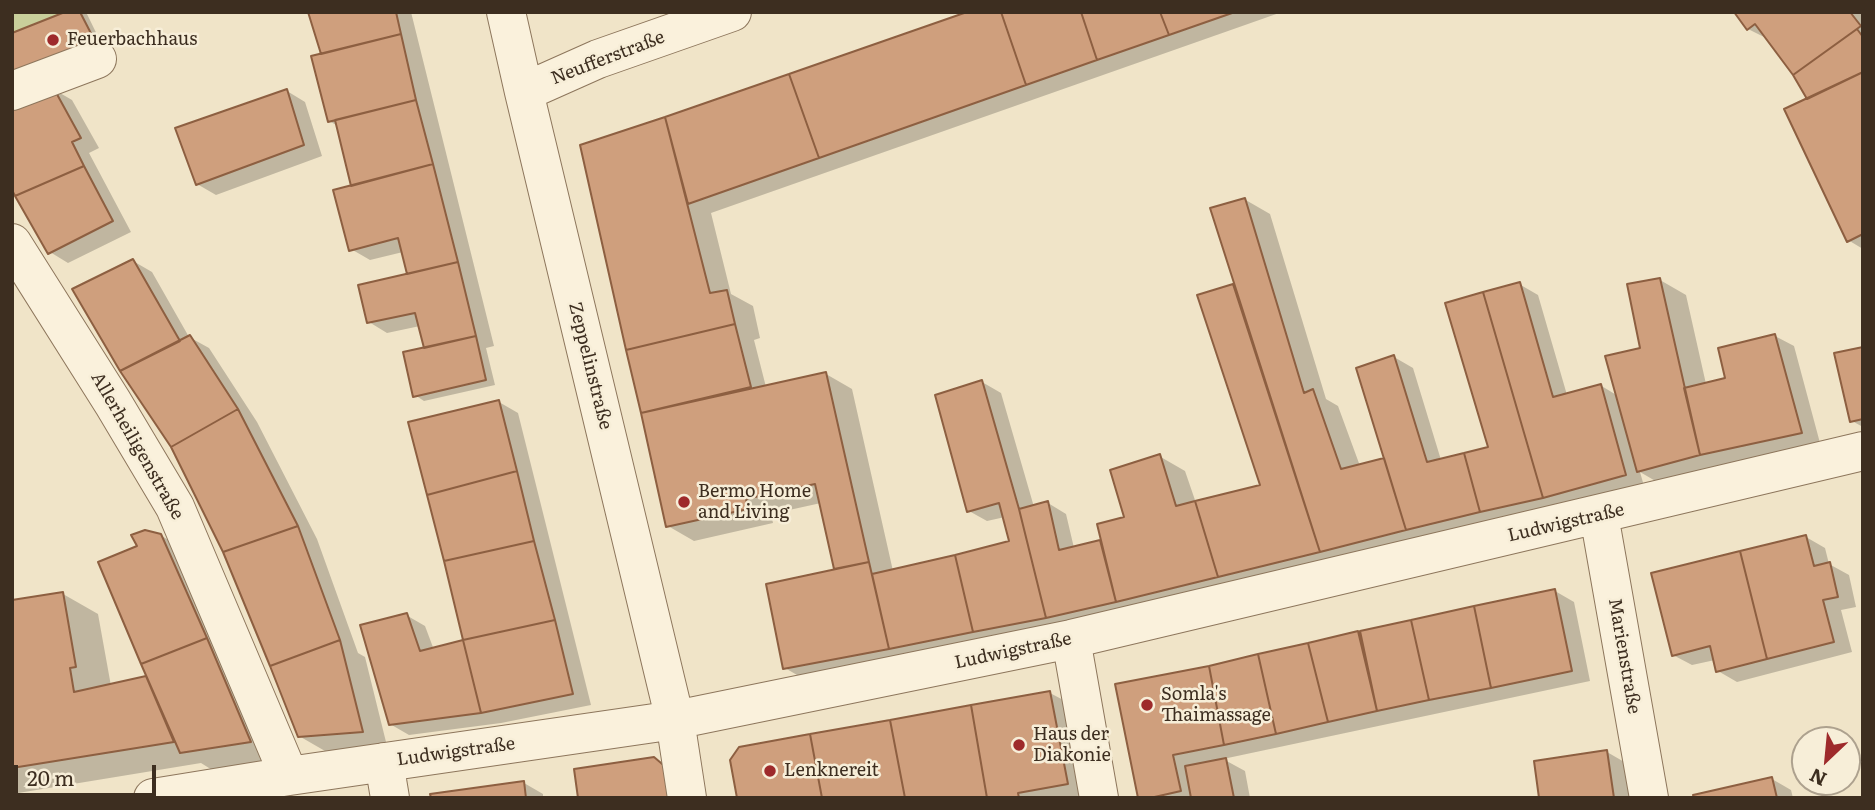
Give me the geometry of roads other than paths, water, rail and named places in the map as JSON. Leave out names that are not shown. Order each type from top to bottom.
[{"type":"street","name":"Zeppelinstraße","points":[[506,12],[676,720],[687,798]]},
{"type":"street","name":"Neufferstraße","points":[[524,92],[598,59],[732,12]]},
{"type":"street","points":[[12,92],[97,59]]},
{"type":"street","name":"Allerheiligenstraße","points":[[12,243],[114,403],[175,508],[289,776]]},
{"type":"street","name":"Ludwigstraße","points":[[153,798],[289,776],[387,780],[1071,639],[1863,451]]},
{"type":"street","name":"Marienstraße","points":[[1600,515],[1649,798]]},
{"type":"street","points":[[1071,639],[1099,798]]},
{"type":"place","name":"Feuerbachhaus","points":[[53,40]]},
{"type":"place","name":"Bermo Home and Living","points":[[684,502]]},
{"type":"place","name":"Somla's Thaimassage","points":[[1147,705]]},
{"type":"place","name":"Haus der Diakonie","points":[[1019,745]]},
{"type":"place","name":"Lenknereit","points":[[770,771]]}]
